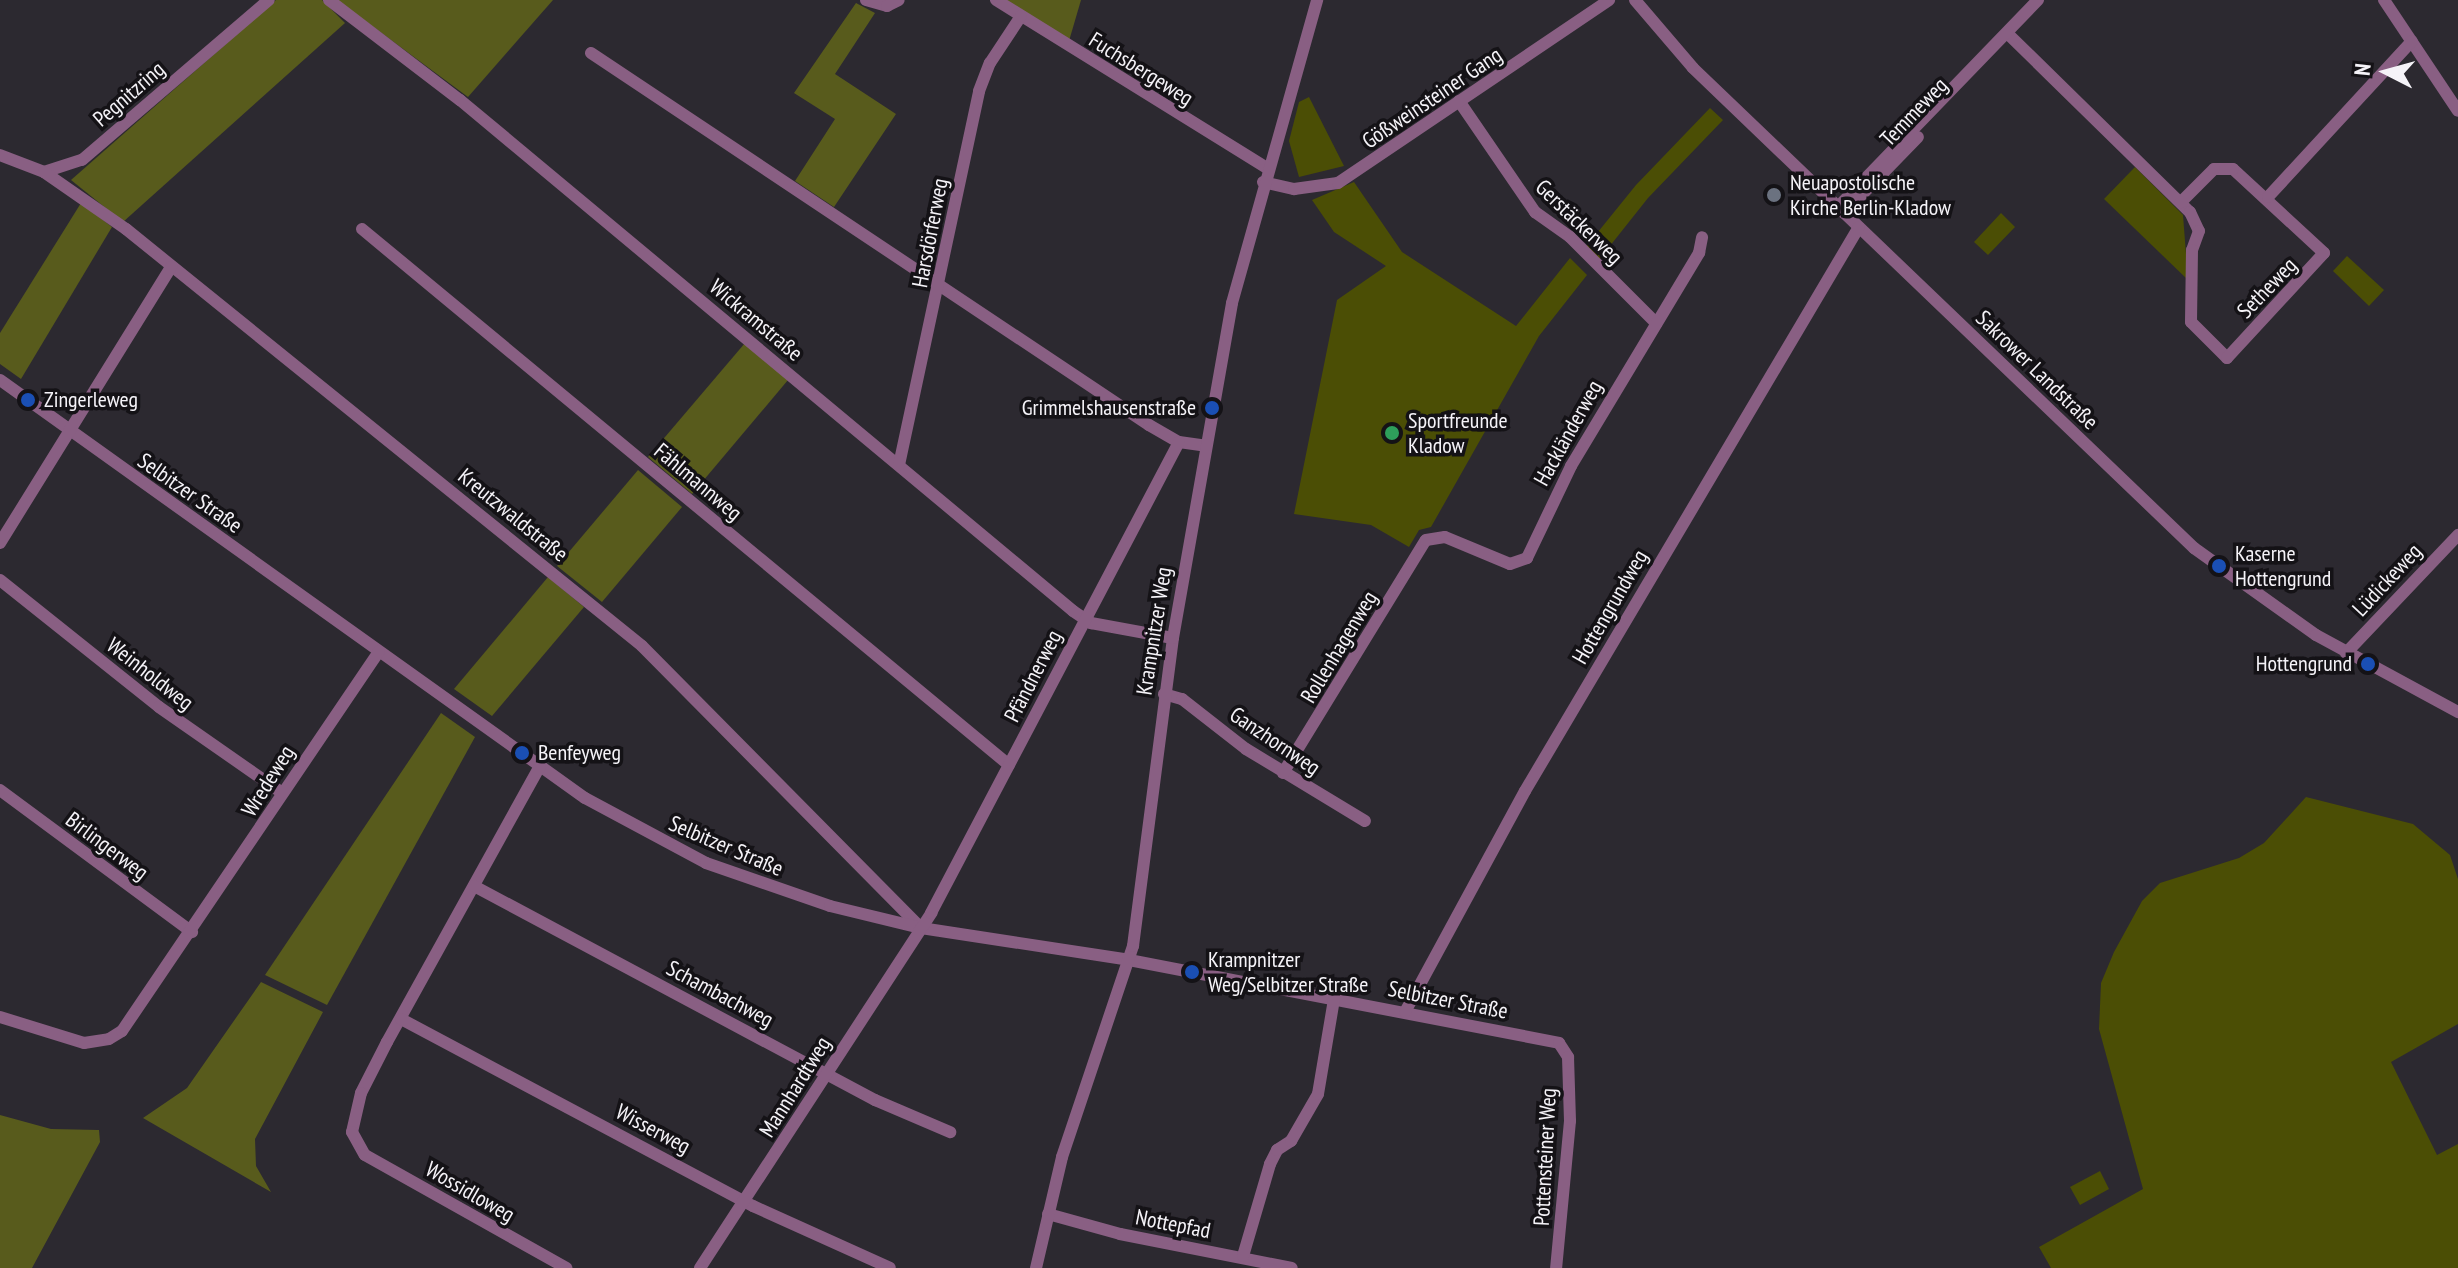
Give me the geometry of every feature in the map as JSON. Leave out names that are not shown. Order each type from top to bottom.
[{"type":"street","name":"Pegnitzring","points":[[44,172],[65,170],[91,154],[269,0]]},
{"type":"street","name":"Wickramstraße","points":[[329,0],[460,100],[1085,619],[1173,638]]},
{"type":"street","points":[[866,0],[878,6],[899,0]]},
{"type":"street","name":"Fuchsbergeweg","points":[[996,0],[1267,168]]},
{"type":"street","name":"Krampnitzer Weg","points":[[1036,1268],[1078,1104],[1129,960],[1164,694],[1232,303],[1263,182],[1317,0]]},
{"type":"street","name":"Gößweinsteiner Gang","points":[[1263,182],[1305,189],[1338,183],[1609,0]]},
{"type":"street","name":"Sakrower Landstraße","points":[[1635,0],[1682,57],[2185,539],[2346,653],[2458,712]]},
{"type":"street","name":"Temmeweg","points":[[1841,210],[2038,0]]},
{"type":"street","points":[[2384,0],[2458,111]]},
{"type":"street","name":"Harsdörferweg","points":[[899,465],[979,91],[990,63],[1021,16]]},
{"type":"street","name":"Setheweg","points":[[2008,34],[2181,202],[2199,231],[2192,250],[2191,322],[2227,358],[2324,253],[2242,174],[2224,168],[2207,174],[2181,202]]},
{"type":"street","points":[[2268,197],[2412,41]]},
{"type":"street","points":[[591,53],[1179,442],[1206,446]]},
{"type":"street","name":"Gerstäckerweg","points":[[1459,101],[1535,212],[1570,237],[1656,323]]},
{"type":"street","points":[[0,155],[44,172]]},
{"type":"street","name":"Kreutzwaldstraße","points":[[44,172],[171,267],[642,646],[921,928]]},
{"type":"street","name":"Hottengrundweg","points":[[1405,1012],[1525,791],[1859,227]]},
{"type":"street","name":"Fählmannweg","points":[[362,229],[1009,765]]},
{"type":"street","name":"Hackländerweg","points":[[1426,540],[1445,537],[1510,564],[1523,562],[1571,466],[1699,253],[1702,237]]},
{"type":"street","points":[[0,543],[171,267]]},
{"type":"street","name":"Selbitzer Straße","points":[[0,380],[540,766],[605,809],[706,863],[801,898],[921,928],[1129,960],[1546,1038],[1564,1048]]},
{"type":"street","name":"Pfändnerweg","points":[[921,928],[1179,442]]},
{"type":"street","name":"Lüdickeweg","points":[[2346,653],[2457,537]]},
{"type":"street","name":"Rollenhagenweg","points":[[1283,773],[1426,540]]},
{"type":"street","name":"Weinholdweg","points":[[0,580],[198,737],[281,792]]},
{"type":"street","name":"Wredeweg","points":[[0,1017],[73,1041],[109,1039],[134,1019],[281,792],[379,652]]},
{"type":"street","name":"Ganzhornweg","points":[[1164,694],[1182,699],[1283,773],[1365,821]]},
{"type":"street","points":[[401,1019],[540,766]]},
{"type":"street","name":"Birlingerweg","points":[[0,790],[192,932]]},
{"type":"street","name":"Schambachweg","points":[[474,886],[826,1074],[950,1132]]},
{"type":"street","name":"Mannhardtweg","points":[[700,1268],[921,928]]},
{"type":"street","points":[[1243,1256],[1270,1164],[1277,1150],[1291,1141],[1318,1094],[1334,999]]},
{"type":"street","name":"Wossidloweg","points":[[401,1019],[357,1105],[352,1132],[358,1146],[421,1190],[566,1268]]},
{"type":"street","name":"Wisserweg","points":[[401,1019],[745,1201],[890,1268]]},
{"type":"street","name":"Pottensteiner Weg","points":[[1556,1268],[1570,1121],[1564,1048]]},
{"type":"street","name":"Nottepfad","points":[[1048,1214],[1150,1241],[1243,1256],[1292,1268]]},
{"type":"shaded area","points":[[276,0],[322,0],[345,23],[123,222],[71,180]]},
{"type":"shaded area","points":[[337,0],[553,0],[468,97]]},
{"type":"shaded area","points":[[1006,0],[1081,0],[1069,41]]},
{"type":"shaded area","points":[[856,3],[875,13],[835,74],[896,114],[834,207],[795,181],[835,119],[794,93]]},
{"type":"shaded area","points":[[1309,97],[1344,166],[1299,177],[1289,141],[1299,102]]},
{"type":"shaded area","points":[[1710,108],[1723,120],[1648,198],[1598,261],[1585,248],[1636,185]]},
{"type":"shaded area","points":[[2135,167],[2183,215],[2188,280],[2104,199]]},
{"type":"shaded area","name":"Sportfreunde Kladow","points":[[1354,182],[1402,252],[1516,326],[1570,258],[1587,275],[1539,336],[1431,527],[1419,530],[1409,547],[1371,525],[1294,514],[1337,300],[1386,266],[1334,232],[1312,200]]},
{"type":"shaded area","points":[[81,203],[112,227],[21,379],[0,364],[0,333]]},
{"type":"shaded area","points":[[2001,213],[2015,227],[1988,255],[1974,242]]},
{"type":"shaded area","points":[[2347,256],[2384,290],[2369,306],[2333,271]]},
{"type":"shaded area","points":[[745,343],[788,380],[692,494],[648,457]]},
{"type":"shaded area","points":[[638,470],[682,507],[602,602],[557,566]]},
{"type":"shaded area","points":[[548,577],[584,607],[492,716],[454,689]]},
{"type":"shaded area","points":[[441,713],[475,737],[327,1005],[265,975]]},
{"type":"shaded area","points":[[2306,797],[2413,824],[2450,855],[2458,879],[2458,1024],[2391,1062],[2437,1155],[2458,1144],[2458,1268],[2051,1268],[2039,1247],[2143,1189],[2099,1029],[2101,983],[2114,952],[2142,901],[2160,883],[2239,858],[2264,843]]},
{"type":"shaded area","points":[[261,982],[323,1012],[255,1139],[256,1166],[271,1192],[143,1118],[187,1088]]},
{"type":"shaded area","points":[[0,1115],[51,1129],[99,1130],[100,1142],[32,1268],[0,1268]]},
{"type":"shaded area","points":[[2100,1171],[2109,1189],[2080,1205],[2070,1187]]},
{"type":"place","name":"Neuapostolische Kirche Berlin-Kladow","points":[[1774,195]]},
{"type":"place","name":"Zingerleweg","points":[[28,400]]},
{"type":"place","name":"Grimmelshausenstraße","points":[[1212,408]]},
{"type":"place","name":"Sportfreunde Kladow","points":[[1392,433]]},
{"type":"place","name":"Kaserne Hottengrund","points":[[2219,566]]},
{"type":"place","name":"Hottengrund","points":[[2368,664]]},
{"type":"place","name":"Benfeyweg","points":[[522,753]]},
{"type":"place","name":"Krampnitzer Weg/Selbitzer Straße","points":[[1192,972]]}]
